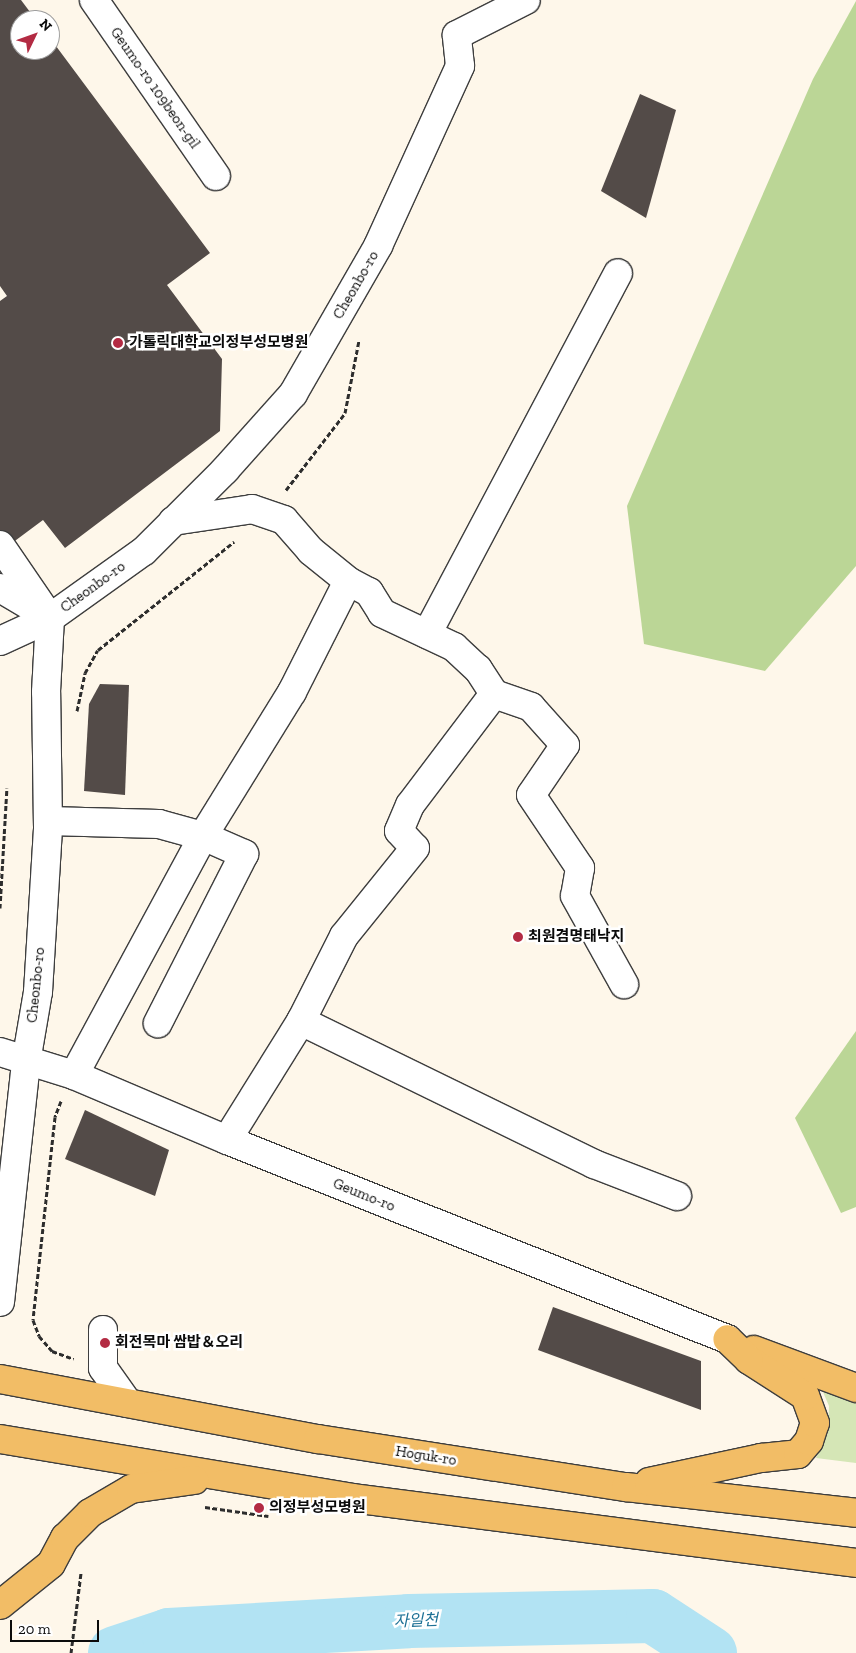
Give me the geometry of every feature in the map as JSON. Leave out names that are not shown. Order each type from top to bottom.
[{"type":"main road","points":[[728,1339],[856,1388]]},
{"type":"main road","points":[[626,1487],[761,1458],[798,1454],[809,1441],[815,1423],[805,1396],[749,1360],[728,1339]]},
{"type":"main road","name":"Hoguk-ro","points":[[0,1379],[318,1439],[626,1487],[856,1513]]},
{"type":"main road","points":[[0,1439],[352,1498],[856,1563]]},
{"type":"main road","points":[[0,1605],[51,1564],[65,1538],[90,1513],[131,1489],[188,1480],[237,1479]]},
{"type":"street","name":"Geumo-ro 109beon-gil","points":[[94,0],[216,176]]},
{"type":"street","name":"Cheonbo-ro","points":[[0,1302],[26,1062],[38,992],[48,821],[46,692],[50,618],[144,551],[292,394],[378,246],[460,66],[457,35],[526,0]]},
{"type":"street","points":[[427,634],[618,274]]},
{"type":"street","points":[[174,521],[252,509],[284,520],[311,551],[348,581],[369,592],[382,612],[454,647],[478,669],[494,694],[531,707],[565,745],[531,795],[580,868],[575,896],[624,984]]},
{"type":"street","points":[[0,545],[50,618]]},
{"type":"street","points":[[74,1075],[203,836],[292,692],[348,581]]},
{"type":"street","points":[[0,588],[50,618]]},
{"type":"street","points":[[0,641],[50,618]]},
{"type":"street","points":[[227,1140],[301,1021],[344,936],[414,848],[399,831],[410,805],[494,694]]},
{"type":"street","points":[[48,821],[159,824],[203,836],[244,854],[158,1023]]},
{"type":"street","points":[[301,1021],[594,1164],[677,1196]]},
{"type":"street","name":"Geumo-ro","points":[[0,1052],[26,1062],[74,1075],[227,1140],[728,1339]]},
{"type":"street","points":[[103,1330],[103,1368],[128,1403]]},
{"type":"path","points":[[75,720],[85,673],[98,650],[240,537]]},
{"type":"path","points":[[0,908],[7,788]]},
{"type":"path","points":[[61,1101],[55,1117],[34,1320],[39,1336],[52,1351],[83,1363]]},
{"type":"path","points":[[71,1653],[81,1571]]},
{"type":"green space","points":[[856,1],[856,566],[765,671],[644,644],[627,506],[813,79]]},
{"type":"green space","points":[[856,1031],[856,1207],[841,1213],[795,1118]]},
{"type":"green space","points":[[829,1390],[856,1401],[856,1463],[816,1458],[828,1433],[829,1406],[823,1392]]},
{"type":"building","name":"가톨릭대학교의정부성모병원","points":[[0,0],[21,0],[28,10],[10,10],[10,60],[60,60],[60,51],[210,253],[167,285],[222,359],[220,431],[65,548],[43,520],[0,552],[0,301],[7,296],[0,286]]},
{"type":"building","points":[[640,94],[676,110],[646,218],[601,191]]},
{"type":"building","points":[[100,684],[129,685],[125,795],[84,791],[89,704]]},
{"type":"building","points":[[85,1110],[169,1150],[155,1196],[65,1159]]},
{"type":"building","points":[[553,1307],[701,1361],[701,1410],[538,1350]]},
{"type":"waterway","name":"자일천","points":[[115,1653],[169,1635],[409,1621],[653,1616],[710,1653]]},
{"type":"place","name":"가톨릭대학교의정부성모병원","points":[[118,343]]},
{"type":"place","name":"최원겸명태낙지","points":[[518,937]]},
{"type":"place","name":"회전목마 쌈밥＆오리","points":[[105,1343]]},
{"type":"place","name":"의정부성모병원","points":[[259,1508]]}]
